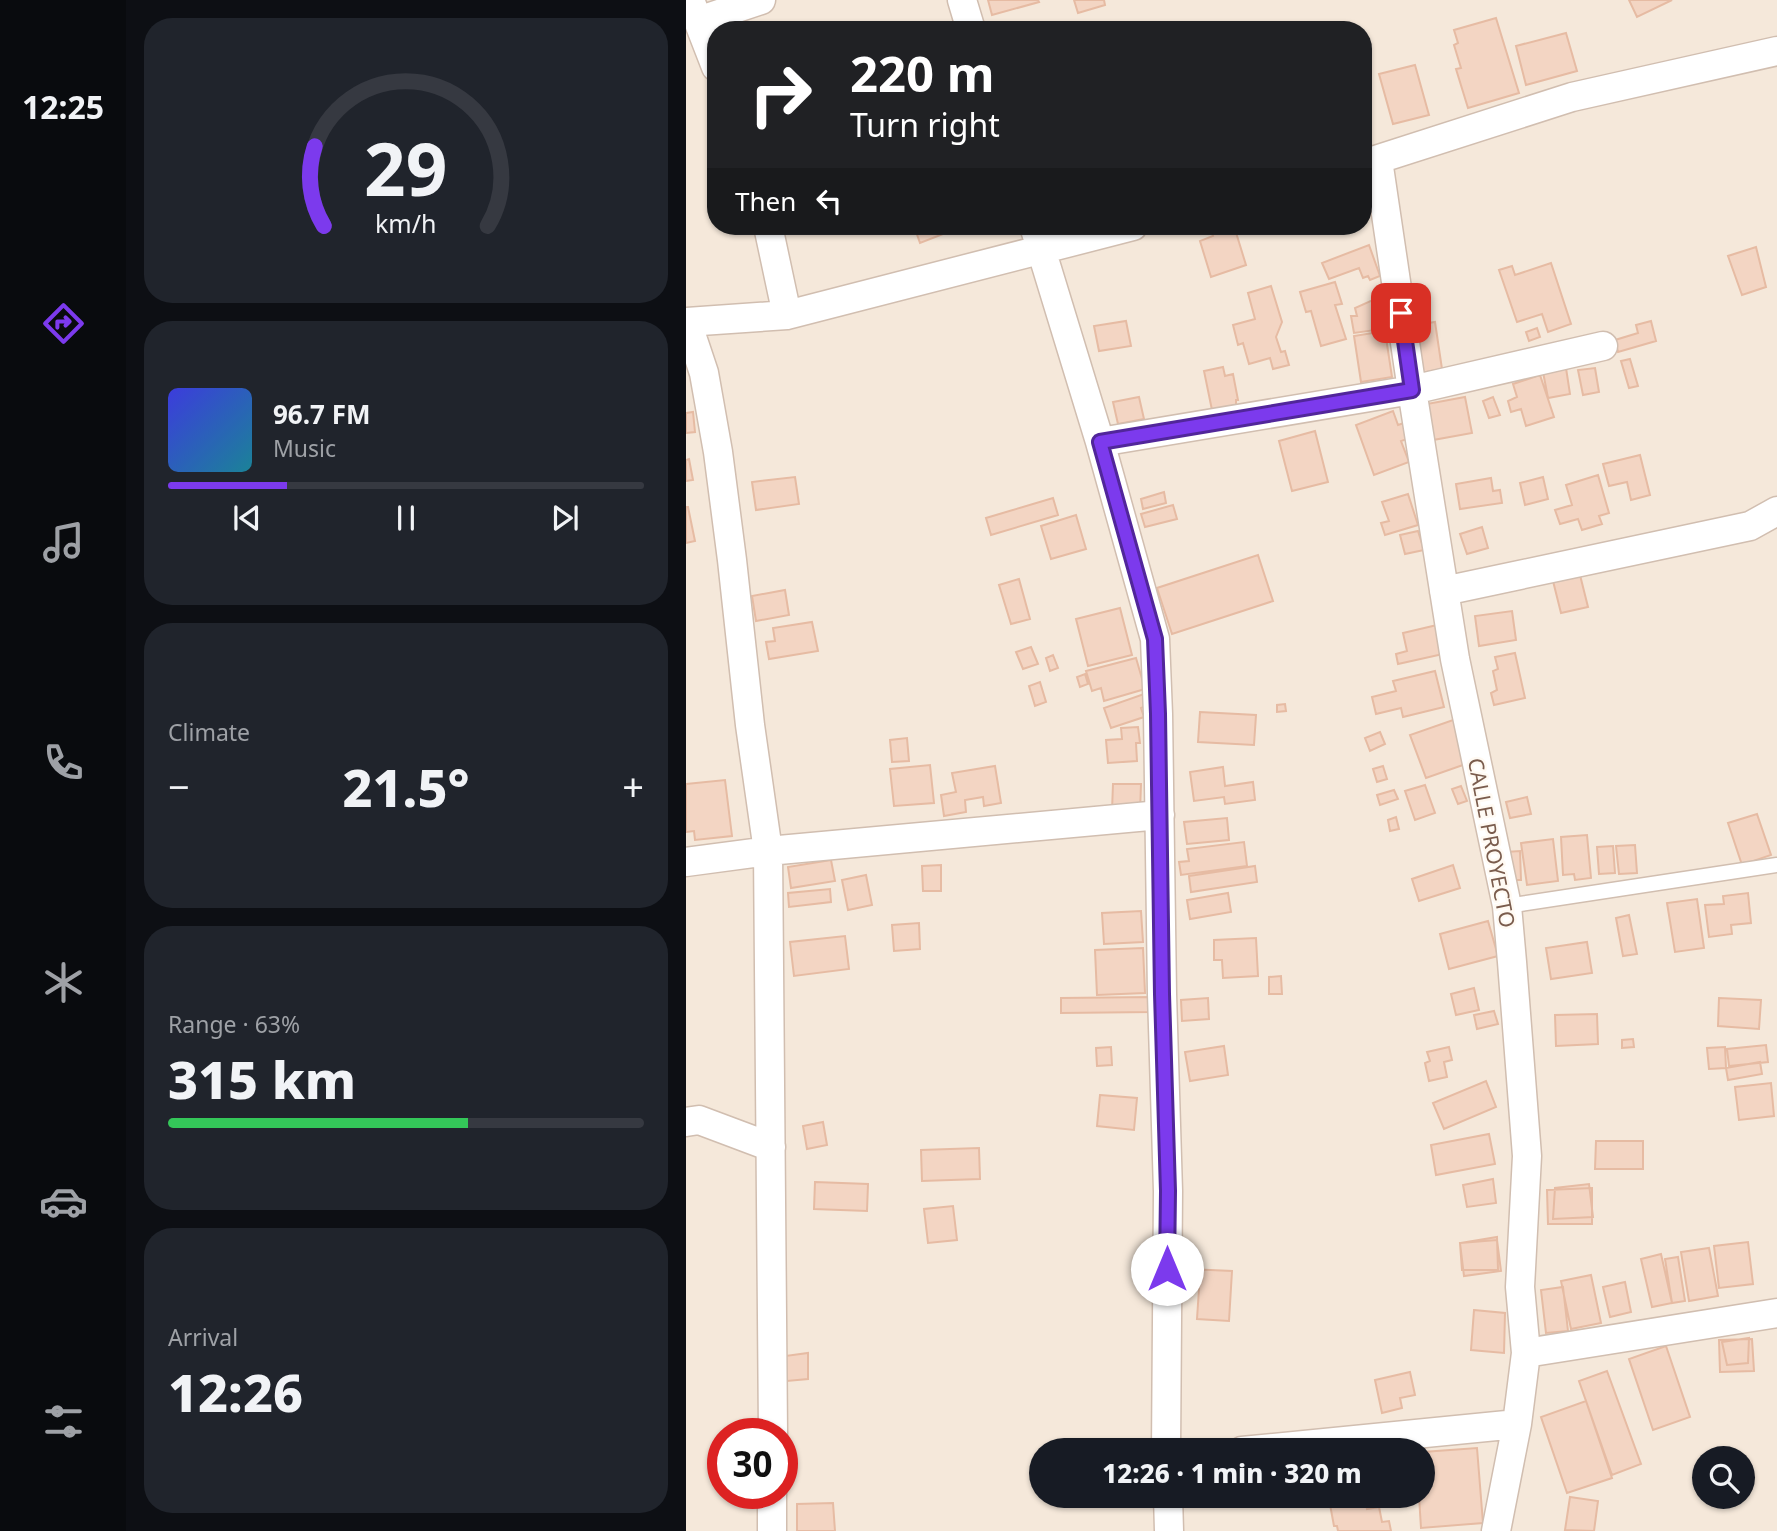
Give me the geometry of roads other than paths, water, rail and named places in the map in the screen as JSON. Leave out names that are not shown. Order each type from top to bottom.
[{"type":"street","points":[[707,44],[694,10],[761,0]]},
{"type":"street","points":[[962,0],[968,21]]},
{"type":"street","points":[[1372,162],[1572,97],[1777,51]]},
{"type":"street","name":"CALLE PROYECTO","points":[[1372,168],[1412,390],[1455,659],[1507,906],[1527,1156],[1520,1286],[1526,1353],[1517,1424],[1496,1531]]},
{"type":"street","points":[[770,235],[786,314]]},
{"type":"street","points":[[773,1418],[768,851],[750,725],[718,452],[704,373],[687,322],[786,314],[1038,238],[1062,235]]},
{"type":"street","points":[[1038,238],[1100,442],[1155,639],[1168,1191],[1166,1438]]},
{"type":"street","points":[[1100,442],[1412,390],[1603,346]]},
{"type":"street","points":[[1444,591],[1750,526],[1777,511]]},
{"type":"street","points":[[686,862],[768,851],[1160,815]]},
{"type":"street","points":[[686,1122],[699,1120],[771,1147]]},
{"type":"street","points":[[1526,1353],[1777,1313]]},
{"type":"street","points":[[1374,1438],[1517,1424]]},
{"type":"street","points":[[1168,1508],[1169,1531]]},
{"type":"street","points":[[772,1509],[772,1531]]},
{"type":"lane","points":[[1507,906],[1777,865]]}]
